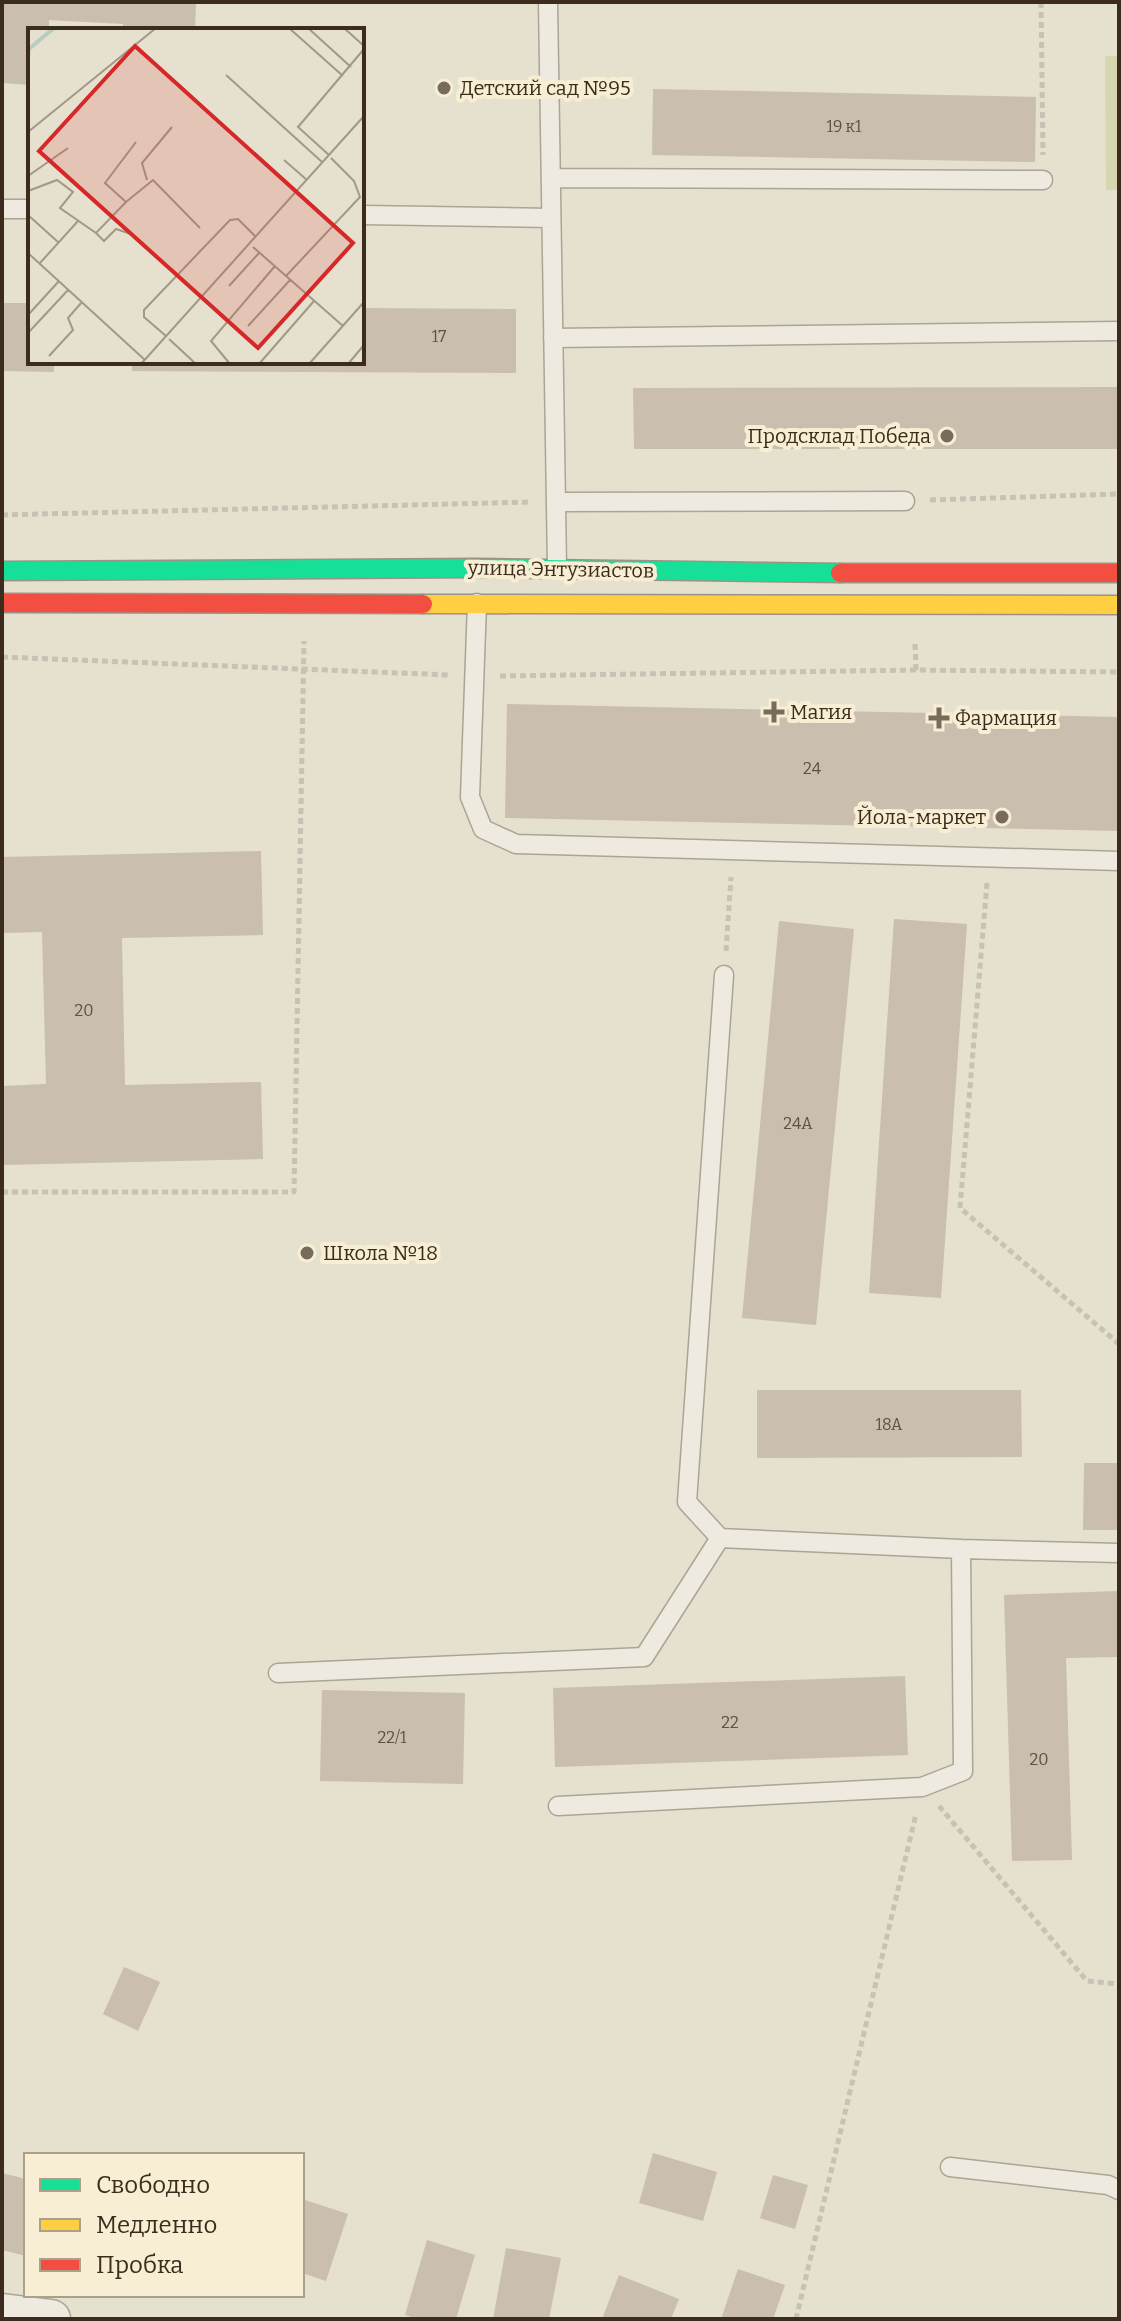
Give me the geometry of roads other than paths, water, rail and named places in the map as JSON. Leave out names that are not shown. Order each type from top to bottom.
[{"type":"main road","points":[[477,603],[478,568]]},
{"type":"main road","name":"улица Энтузиастов","points":[[2,571],[557,568],[911,574],[1119,573]]},
{"type":"main road","points":[[557,568],[557,604]]},
{"type":"main road","name":"улица Энтузиастов","points":[[2,603],[1119,605]]},
{"type":"street","points":[[2,2313],[51,2319]]},
{"type":"lane","points":[[548,2],[557,568]]},
{"type":"lane","points":[[551,178],[1043,180]]},
{"type":"lane","points":[[2,209],[28,209]]},
{"type":"lane","points":[[364,215],[551,218]]},
{"type":"lane","points":[[553,338],[1119,331]]},
{"type":"lane","points":[[556,502],[905,501]]},
{"type":"lane","points":[[477,603],[470,797],[483,829],[516,844],[1119,861]]},
{"type":"lane","points":[[724,975],[687,1502],[720,1538],[1119,1553]]},
{"type":"lane","points":[[278,1673],[644,1657],[720,1538]]},
{"type":"lane","points":[[558,1806],[922,1787],[963,1771],[961,1549]]},
{"type":"lane","points":[[950,2167],[1108,2185],[1119,2190]]},
{"type":"place","name":"Детский сад №95","points":[[444,88]]},
{"type":"place","name":"Продсклад Победа","points":[[947,436]]},
{"type":"place","name":"Магия","points":[[774,712]]},
{"type":"place","name":"Фармация","points":[[939,718]]},
{"type":"place","name":"Йола-маркет","points":[[1002,817]]},
{"type":"place","name":"Школа №18","points":[[307,1253]]}]
